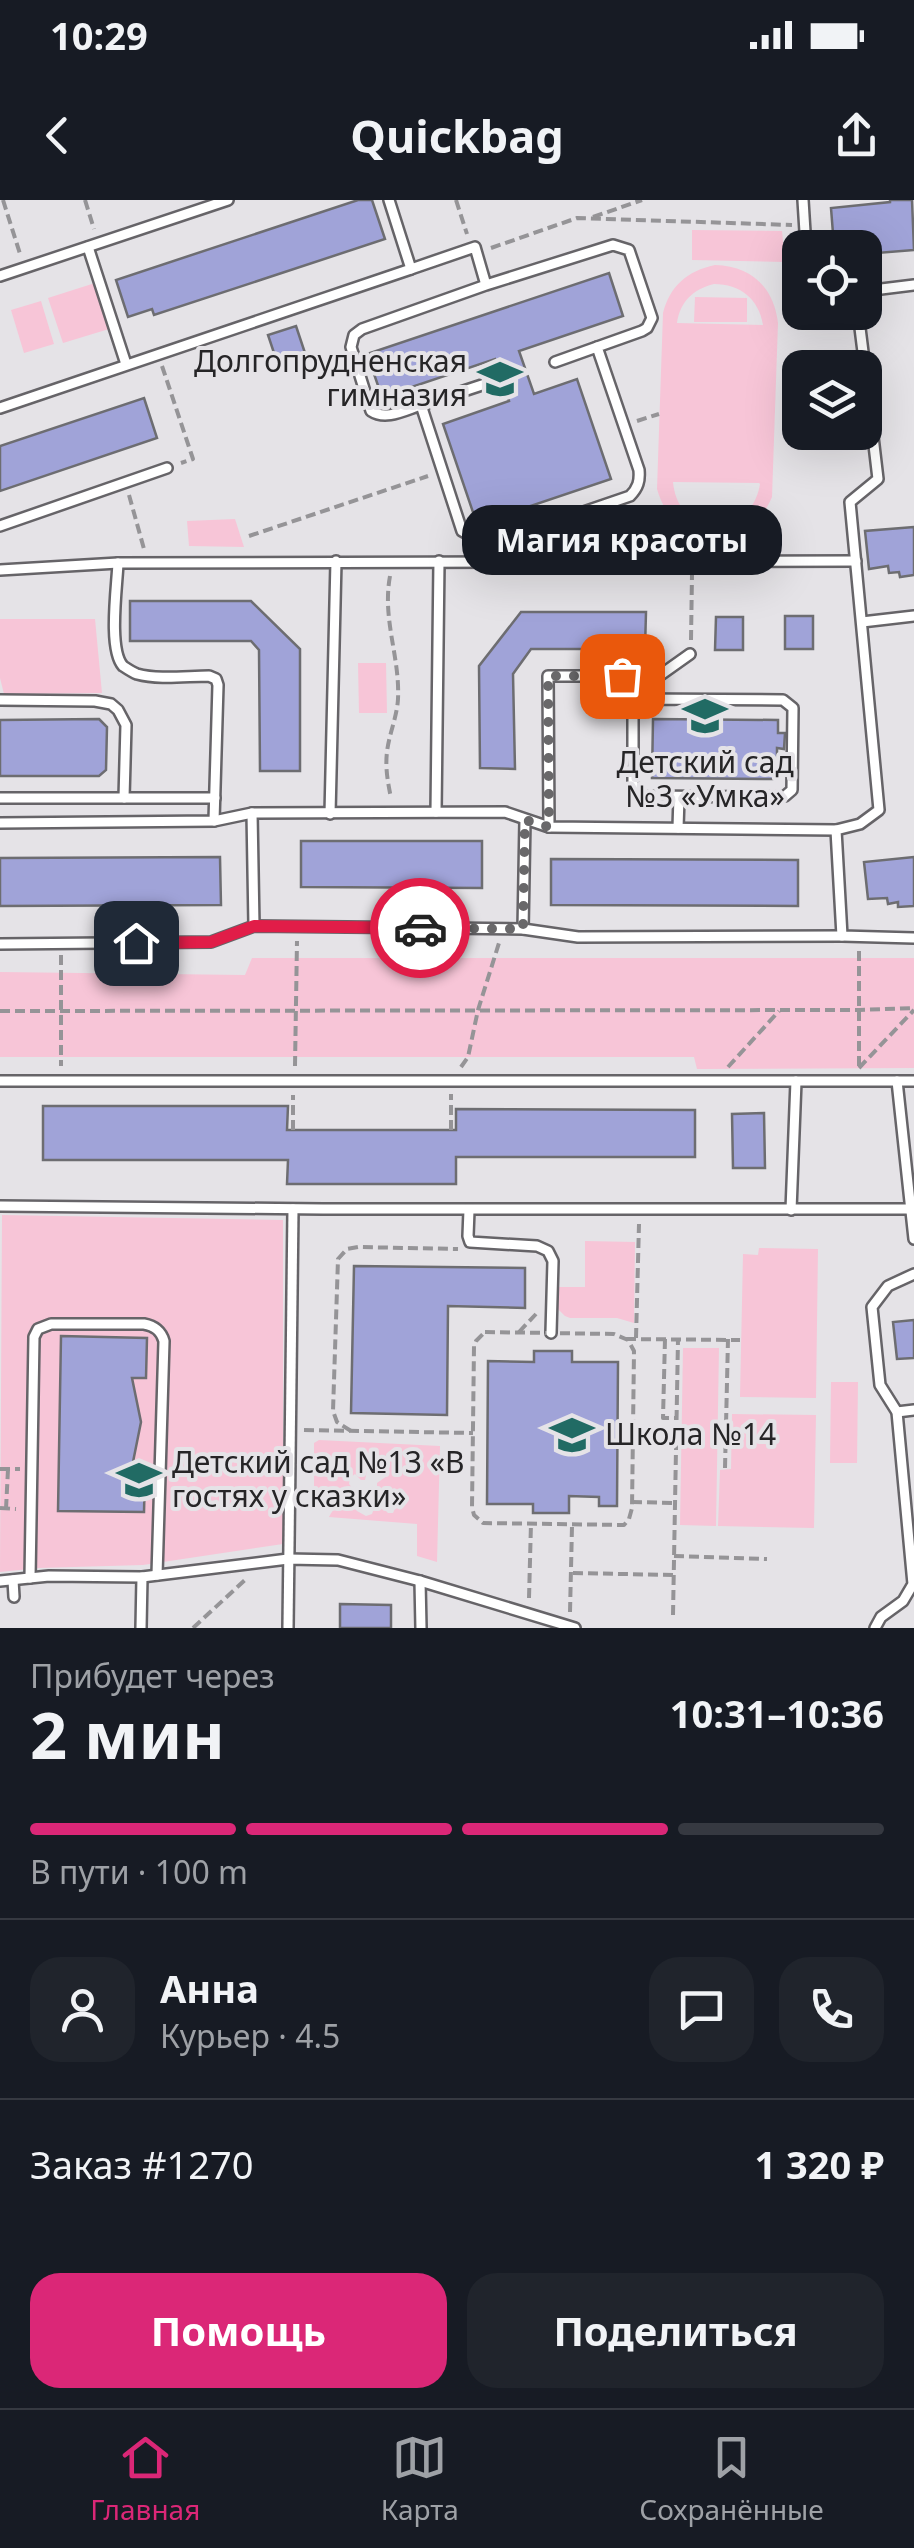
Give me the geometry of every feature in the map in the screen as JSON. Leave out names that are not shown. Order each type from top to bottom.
[{"type":"lane","points":[[0,276],[228,200]]},
{"type":"lane","points":[[389,200],[411,269]]},
{"type":"lane","points":[[803,200],[805,230]]},
{"type":"lane","points":[[94,245],[126,364]]},
{"type":"lane","points":[[488,383],[387,416],[376,415],[371,412],[351,347],[354,335],[486,285],[613,245],[624,246],[629,250],[652,318],[647,328],[555,362]]},
{"type":"lane","points":[[0,408],[475,246],[486,285]]},
{"type":"lane","points":[[882,289],[914,285]]},
{"type":"lane","points":[[420,406],[462,531],[493,543],[630,496],[638,484],[640,478],[597,348]]},
{"type":"lane","points":[[0,822],[214,821],[252,813],[505,812],[549,827],[836,830],[860,824],[879,810],[850,502],[878,480],[875,450]]},
{"type":"lane","points":[[0,526],[167,468]]},
{"type":"lane","points":[[508,537],[508,561]]},
{"type":"lane","points":[[330,814],[336,561]]},
{"type":"lane","points":[[436,812],[440,561]]},
{"type":"lane","points":[[0,570],[118,563],[856,561]]},
{"type":"lane","points":[[118,563],[115,635],[122,665],[146,675],[216,678],[214,821]]},
{"type":"lane","points":[[862,622],[914,616]]},
{"type":"lane","points":[[549,827],[548,676],[658,676],[690,654]]},
{"type":"lane","points":[[633,699],[783,700],[791,705],[793,786],[789,794],[679,797],[647,797],[634,788],[633,699]]},
{"type":"lane","points":[[0,700],[95,700],[111,704],[126,724],[124,798]]},
{"type":"lane","points":[[678,828],[679,797]]},
{"type":"lane","points":[[0,798],[215,798]]},
{"type":"lane","points":[[252,813],[254,926]]},
{"type":"lane","points":[[523,929],[525,820]]},
{"type":"lane","points":[[836,830],[842,936]]},
{"type":"lane","points":[[0,944],[211,942],[254,926],[523,929],[578,937],[914,938]]},
{"type":"lane","points":[[0,1080],[914,1082]]},
{"type":"lane","points":[[790,1210],[796,1081]]},
{"type":"lane","points":[[897,1082],[914,1239]]},
{"type":"lane","points":[[0,1206],[911,1209]]},
{"type":"lane","points":[[288,1628],[293,1209]]},
{"type":"lane","points":[[469,1210],[470,1242],[536,1246],[548,1251],[553,1261],[551,1333]]},
{"type":"lane","points":[[875,1628],[880,1618],[903,1601],[913,1584],[897,1412],[880,1385],[872,1307],[888,1286],[914,1274]]},
{"type":"lane","points":[[30,1578],[34,1337],[38,1328],[50,1324],[144,1324],[162,1335],[157,1575]]},
{"type":"lane","points":[[897,1412],[914,1410]]},
{"type":"lane","points":[[0,1581],[49,1576],[142,1577],[288,1559],[338,1560],[574,1628]]},
{"type":"lane","points":[[141,1628],[142,1577]]},
{"type":"lane","points":[[13,1580],[14,1597]]},
{"type":"lane","points":[[420,1581],[421,1628]]},
{"type":"path","points":[[3,200],[25,268]]},
{"type":"path","points":[[85,200],[94,245]]},
{"type":"path","points":[[456,200],[468,238],[475,246]]},
{"type":"path","points":[[589,218],[642,200]]},
{"type":"path","points":[[158,354],[193,459],[167,468]]},
{"type":"path","points":[[624,426],[659,414]]},
{"type":"path","points":[[249,536],[442,471]]},
{"type":"path","points":[[126,482],[148,563]]},
{"type":"path","points":[[392,561],[387,604],[398,700],[387,773],[394,813]]},
{"type":"path","points":[[690,654],[693,561]]},
{"type":"path","points":[[293,1130],[297,926]]},
{"type":"path","points":[[451,1130],[452,1081],[468,1057],[478,1010],[504,929]]},
{"type":"path","points":[[858,936],[858,1082]]},
{"type":"path","points":[[61,944],[62,1081]]},
{"type":"path","points":[[0,1011],[914,1009]]},
{"type":"path","points":[[859,1068],[914,1009]]},
{"type":"path","points":[[715,1081],[780,1010]]},
{"type":"path","points":[[636,1338],[639,1210]]},
{"type":"path","points":[[351,1431],[337,1422],[333,1411],[338,1258],[358,1247],[467,1250]]},
{"type":"path","points":[[518,1332],[539,1310]]},
{"type":"path","points":[[626,1338],[634,1351],[632,1502],[624,1525],[483,1522],[474,1515],[474,1346],[485,1332],[740,1340]]},
{"type":"path","points":[[665,1338],[663,1418],[676,1418]]},
{"type":"path","points":[[672,1616],[678,1339]]},
{"type":"path","points":[[725,1468],[728,1339]]},
{"type":"path","points":[[664,1378],[677,1379]]},
{"type":"path","points":[[290,1430],[473,1433]]},
{"type":"path","points":[[6,1509],[8,1470]]},
{"type":"path","points":[[632,1502],[675,1502]]},
{"type":"path","points":[[529,1598],[531,1523]]},
{"type":"path","points":[[570,1600],[572,1524]]},
{"type":"path","points":[[674,1556],[767,1558]]},
{"type":"path","points":[[193,1628],[264,1562]]},
{"type":"path","points":[[571,1573],[674,1576]]},
{"type":"shaded area","points":[[692,230],[782,231],[782,262],[692,260]]},
{"type":"shaded area","points":[[728,266],[750,274],[772,299],[778,323],[772,497],[761,516],[746,529],[712,538],[694,534],[679,524],[666,509],[657,489],[663,313],[675,288],[705,268]],"holes":[[[714,284],[747,295],[763,325],[677,323],[689,298]],[[673,482],[759,483],[760,484],[754,502],[743,515],[730,523],[715,525],[687,514],[678,501]]]},
{"type":"shaded area","points":[[95,283],[109,329],[63,343],[48,298]]},
{"type":"shaded area","points":[[695,297],[747,298],[747,322],[694,322]]},
{"type":"shaded area","points":[[41,301],[54,344],[24,353],[11,310]]},
{"type":"shaded area","points":[[235,519],[244,547],[189,546],[187,521]]},
{"type":"shaded area","points":[[0,619],[95,619],[102,693],[4,694],[0,678]]},
{"type":"shaded area","points":[[358,663],[386,663],[387,713],[359,713]]},
{"type":"shaded area","points":[[252,958],[914,958],[914,1068],[697,1069],[694,1057],[0,1057],[0,972],[245,975]]},
{"type":"shaded area","name":"Детский сад №13 «В гостях у сказки»","points":[[2,1215],[283,1220],[283,1544],[143,1565],[0,1572]]},
{"type":"shaded area","points":[[585,1241],[635,1242],[634,1323],[617,1318],[570,1318],[558,1309],[558,1287],[585,1287]]},
{"type":"shaded area","points":[[759,1248],[818,1249],[816,1398],[740,1397],[743,1254],[758,1255]]},
{"type":"shaded area","points":[[683,1348],[719,1348],[716,1526],[680,1525]]},
{"type":"shaded area","points":[[831,1382],[858,1382],[857,1463],[830,1463]]},
{"type":"shaded area","points":[[732,1414],[816,1415],[814,1528],[718,1526],[720,1470],[731,1469]]},
{"type":"shaded area","points":[[319,1440],[440,1446],[437,1562],[417,1556],[417,1524],[329,1517],[349,1501],[358,1501],[357,1511],[366,1516],[372,1514],[375,1506],[393,1513],[398,1502],[394,1491],[386,1495],[377,1491],[377,1483],[389,1470],[380,1459],[368,1463],[365,1480],[355,1474],[350,1478],[353,1489],[349,1494],[314,1488],[314,1443]]},
{"type":"building","points":[[358,200],[372,200],[385,239],[154,315],[152,309],[128,317],[116,280]]},
{"type":"building","points":[[912,200],[914,250],[882,253],[882,230],[833,230],[831,208]]},
{"type":"building","points":[[609,273],[623,316],[519,351],[534,394],[577,379],[611,479],[477,524],[443,424],[509,401],[495,359],[382,397],[367,354]]},
{"type":"building","points":[[296,326],[305,353],[277,362],[268,335]]},
{"type":"building","points":[[144,398],[157,438],[0,491],[0,446]]},
{"type":"building","points":[[914,527],[914,575],[900,577],[899,572],[889,573],[888,566],[869,569],[865,531]]},
{"type":"building","points":[[130,601],[251,601],[300,649],[300,771],[260,771],[259,650],[251,641],[130,641]]},
{"type":"building","points":[[521,612],[646,612],[645,649],[531,649],[513,674],[515,769],[480,768],[479,666]]},
{"type":"building","points":[[785,616],[813,616],[813,649],[785,649]]},
{"type":"building","points":[[716,617],[743,617],[743,650],[715,650]]},
{"type":"building","points":[[99,719],[107,727],[106,770],[99,776],[0,776],[0,720]]},
{"type":"building","points":[[653,719],[778,720],[778,733],[785,733],[784,749],[777,748],[777,779],[652,778]]},
{"type":"building","points":[[301,841],[482,841],[482,888],[301,887]]},
{"type":"building","points":[[220,857],[221,905],[0,906],[0,858]]},
{"type":"building","points":[[914,857],[914,906],[898,907],[898,902],[888,904],[887,898],[868,899],[864,862]]},
{"type":"building","points":[[551,859],[798,860],[798,906],[551,905]]},
{"type":"building","points":[[43,1106],[288,1106],[287,1130],[456,1130],[456,1109],[695,1110],[695,1157],[456,1157],[456,1184],[287,1184],[288,1160],[43,1160]]},
{"type":"building","points":[[764,1113],[765,1168],[733,1168],[732,1114]]},
{"type":"building","points":[[354,1266],[525,1268],[525,1308],[448,1306],[447,1415],[351,1413]]},
{"type":"building","points":[[914,1320],[914,1358],[897,1359],[893,1322]]},
{"type":"building","points":[[61,1336],[147,1338],[146,1378],[132,1378],[141,1422],[131,1472],[145,1472],[144,1512],[58,1511]]},
{"type":"building","points":[[534,1351],[572,1351],[572,1362],[618,1362],[617,1506],[599,1506],[599,1497],[569,1496],[569,1513],[533,1513],[533,1504],[487,1504],[488,1361],[534,1362]]},
{"type":"building","points":[[340,1604],[391,1605],[391,1628],[340,1628]]},
{"type":"way so far","points":[[420,928],[523,929],[525,820],[549,827],[548,676],[622,676]]},
{"type":"place","name":"Долгопрудненская гимназия","points":[[500,379]]},
{"type":"place","name":"Магия красоты","points":[[622,676]]},
{"type":"place","name":"Детский сад №3 «Умка»","points":[[705,716]]},
{"type":"place","name":"Школа №14","points":[[572,1435]]},
{"type":"place","name":"Детский сад №13 «В гостях у сказки»","points":[[139,1480]]},
{"type":"route","points":[[136,943],[211,942],[254,926],[420,928]]}]
